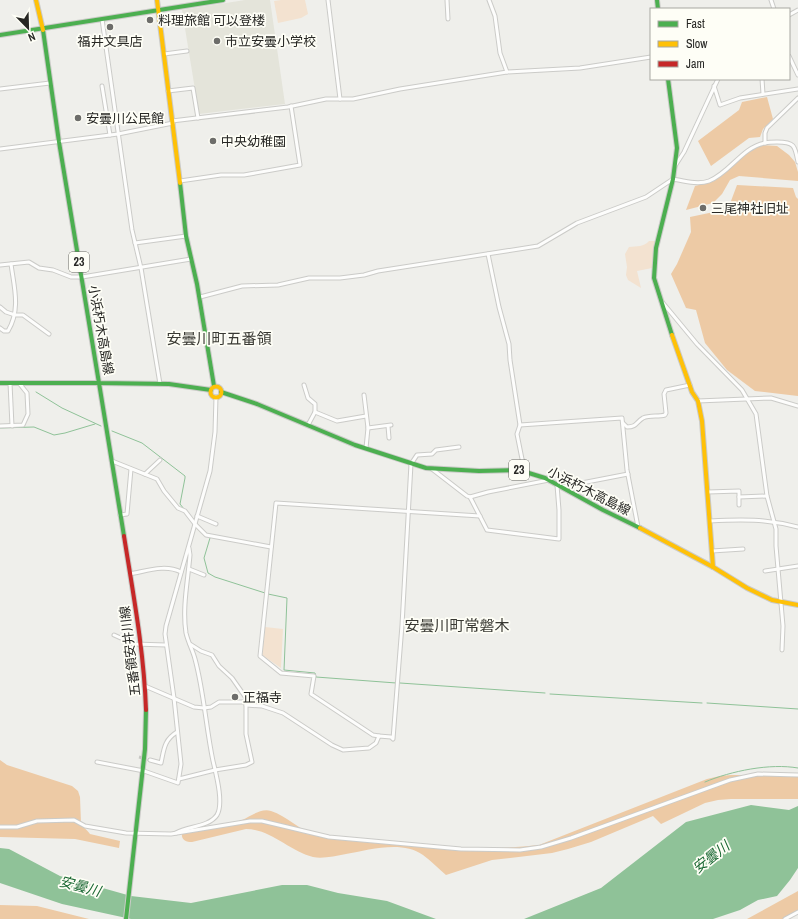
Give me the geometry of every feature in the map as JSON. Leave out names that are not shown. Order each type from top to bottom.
[{"type":"main road","name":"小浜朽木高島線","points":[[36,0],[43,30],[59,142],[99,383],[160,384],[192,386],[211,390]]},
{"type":"main road","points":[[157,0],[157,10],[164,54],[186,236],[200,297],[214,386],[211,390],[212,395],[216,397],[220,396],[222,392]]},
{"type":"main road","points":[[0,35],[43,30],[223,0]]},
{"type":"main road","points":[[668,80],[677,148],[673,179],[656,248],[654,278],[660,300],[690,385],[698,401],[704,435],[712,568]]},
{"type":"main road","points":[[0,384],[99,383]]},
{"type":"main road","name":"五番領安井川線","points":[[99,383],[141,644],[145,686],[146,727],[144,771],[126,919]]},
{"type":"main road","name":"小浜朽木高島線","points":[[214,386],[220,387],[222,392],[257,404],[366,448],[411,464],[432,469],[479,471],[519,470],[549,480],[772,600],[798,605]]},
{"type":"street","points":[[328,0],[340,99]]},
{"type":"street","points":[[447,0],[448,19]]},
{"type":"street","points":[[489,0],[495,16],[500,53],[507,72]]},
{"type":"street","points":[[102,19],[132,230],[141,268],[160,384]]},
{"type":"street","points":[[164,54],[187,51]]},
{"type":"street","points":[[0,149],[118,134],[172,122],[291,106],[326,99],[353,99],[400,89],[507,72],[580,68],[650,57]]},
{"type":"street","points":[[790,58],[798,75]]},
{"type":"street","points":[[674,169],[684,152],[717,80]]},
{"type":"street","points":[[762,80],[763,94]]},
{"type":"street","points":[[0,89],[50,84]]},
{"type":"street","points":[[102,86],[110,135]]},
{"type":"street","points":[[714,86],[720,104],[740,98],[798,89]]},
{"type":"street","points":[[168,91],[193,88],[198,118]]},
{"type":"street","points":[[765,143],[764,133],[767,128],[798,98]]},
{"type":"street","points":[[180,181],[221,175],[244,175],[300,165],[291,106]]},
{"type":"street","points":[[200,297],[242,286],[278,285],[309,278],[340,278],[364,275],[378,271],[538,246],[577,223],[646,197],[673,179],[697,183],[707,182],[716,178],[750,149],[765,143],[784,142],[791,144],[796,149],[798,162]]},
{"type":"street","points":[[135,243],[186,236]]},
{"type":"street","points":[[488,254],[499,307],[509,344],[520,425],[517,434],[522,459],[527,472]]},
{"type":"street","points":[[0,265],[29,262],[39,268],[53,270],[71,277],[82,277],[141,268],[191,258]]},
{"type":"street","points":[[0,328],[4,331],[8,330],[14,322],[17,303],[11,264]]},
{"type":"street","points":[[660,300],[697,344],[742,390],[756,414],[767,496],[776,529],[776,546],[783,626],[782,650]]},
{"type":"street","points":[[0,307],[6,312],[15,315],[23,314],[25,318],[49,334]]},
{"type":"street","points":[[10,383],[12,426]]},
{"type":"street","points":[[0,426],[23,425],[28,414],[27,393],[19,383]]},
{"type":"street","points":[[304,385],[308,398],[316,404],[315,412],[308,425]]},
{"type":"street","points":[[623,423],[627,427],[631,427],[646,417],[665,415],[664,394],[666,390],[690,385]]},
{"type":"street","points":[[364,395],[368,428],[366,448]]},
{"type":"street","points":[[97,762],[144,771],[178,783],[181,764],[174,698],[166,645],[166,626],[210,471],[215,432],[216,397]]},
{"type":"street","points":[[698,401],[771,398],[798,406]]},
{"type":"street","points":[[315,412],[337,421],[366,416]]},
{"type":"street","points":[[520,425],[622,418],[628,474],[638,527]]},
{"type":"street","points":[[368,428],[389,425],[389,438]]},
{"type":"street","points":[[459,447],[436,450],[432,454],[416,455],[411,464],[408,512],[402,632],[395,734],[393,739],[390,737],[374,735],[311,694],[314,676],[281,673],[260,656],[276,503],[408,512],[480,516]]},
{"type":"street","points":[[145,474],[160,460]]},
{"type":"street","points":[[112,462],[157,478],[164,491],[178,508],[185,511],[206,535],[271,547]]},
{"type":"street","points":[[120,515],[127,514],[131,469]]},
{"type":"street","points":[[432,469],[466,496],[470,497],[549,480]]},
{"type":"street","points":[[470,497],[487,530],[559,539],[559,486],[628,474]]},
{"type":"street","points":[[708,492],[739,491],[739,505]]},
{"type":"street","points":[[739,497],[767,496]]},
{"type":"street","points":[[197,516],[216,524]]},
{"type":"street","points":[[710,521],[743,519],[775,521],[798,527]]},
{"type":"street","points":[[175,833],[213,820],[218,814],[220,806],[195,660],[186,634],[185,611],[190,555],[189,546]]},
{"type":"street","points":[[712,551],[743,549]]},
{"type":"street","points":[[765,571],[798,566]]},
{"type":"street","points":[[130,574],[160,568],[174,568],[181,572]]},
{"type":"street","points":[[189,569],[204,575]]},
{"type":"street","points":[[114,635],[129,643],[166,645]]},
{"type":"street","points":[[179,779],[215,770],[246,765],[252,762],[246,734],[246,698],[232,678],[219,666],[212,655],[201,651],[190,643]]},
{"type":"street","points":[[145,686],[194,707],[211,707],[219,702],[246,703],[262,706],[283,713],[332,745],[343,750],[369,748],[376,743],[379,736]]},
{"type":"street","points":[[150,760],[161,763],[165,743],[177,732]]},
{"type":"street","points":[[0,827],[17,827],[37,821],[74,820],[85,826],[136,836],[175,833],[250,821],[262,821],[328,837],[461,849],[520,850],[571,838],[730,780],[758,774],[798,775]]},
{"type":"street","points":[[784,919],[798,912]]},
{"type":"shaded area","points":[[245,0],[270,0],[285,104],[199,114],[182,10]]},
{"type":"shaded area","points":[[305,0],[308,14],[301,18],[278,23],[274,1]]},
{"type":"shaded area","points":[[767,97],[773,119],[763,129],[760,137],[749,138],[711,166],[698,141],[739,110],[742,102]]},
{"type":"shaded area","points":[[760,145],[777,146],[789,155],[795,162],[798,172],[798,181],[739,176],[730,180],[722,194],[713,203],[686,210],[695,186],[714,181],[730,168],[746,151]]},
{"type":"shaded area","points":[[737,185],[793,188],[798,199],[798,396],[755,391],[727,370],[705,343],[696,310],[686,308],[671,274],[691,232],[690,217],[728,209]]},
{"type":"shaded area","points":[[649,241],[655,241],[652,268],[637,271],[641,288],[628,280],[626,275],[627,267],[625,254],[629,247],[643,245]]},
{"type":"shaded area","points":[[265,627],[283,629],[281,668],[262,655]]},
{"type":"shaded area","points":[[0,760],[7,765],[72,786],[78,791],[80,797],[81,824],[90,834],[120,841],[119,848],[75,839],[0,837]]},
{"type":"shaded area","points":[[731,775],[798,775],[798,799],[718,800],[705,803],[661,824],[653,816],[591,842],[568,849],[552,853],[492,860],[446,875],[423,855],[415,850],[405,848],[385,847],[317,858],[304,854],[272,836],[255,830],[246,829],[192,842],[184,840],[182,837],[182,833],[189,830],[235,823],[260,811],[267,810],[277,813],[309,833],[315,835],[455,848],[539,845],[707,779]]},
{"type":"shaded area","points":[[798,891],[798,911],[786,919],[747,919]]},
{"type":"shaded area","points":[[0,905],[37,906],[89,919],[0,919]]},
{"type":"water","name":"安曇川","points":[[751,805],[789,810],[798,806],[798,868],[777,896],[758,900],[740,910],[713,919],[524,919],[601,888],[686,822]]},
{"type":"water","name":"安曇川","points":[[0,848],[9,849],[60,876],[131,896],[191,903],[282,885],[307,885],[338,893],[387,901],[436,919],[131,919],[62,904],[0,883]]},
{"type":"waterway","points":[[36,392],[62,408],[101,426]]},
{"type":"waterway","points":[[0,428],[34,427],[54,435],[95,424]]},
{"type":"waterway","points":[[112,431],[142,443],[185,476],[180,504],[184,509]]},
{"type":"waterway","points":[[210,538],[204,558],[208,573],[215,577],[265,593]]},
{"type":"waterway","points":[[268,594],[287,598],[284,670],[315,673],[316,677],[396,683]]},
{"type":"waterway","points":[[400,683],[545,693]]},
{"type":"waterway","points":[[550,694],[702,703]]},
{"type":"waterway","points":[[707,703],[798,709]]},
{"type":"waterway","points":[[705,782],[738,771],[763,767],[798,768]]},
{"type":"tunnel","points":[[139,757],[150,760]]},
{"type":"traffic: fast","points":[[0,35],[223,0]]},
{"type":"traffic: fast","points":[[657,0],[658,8]]},
{"type":"traffic: fast","points":[[43,30],[59,142],[99,383],[169,384],[211,390]]},
{"type":"traffic: fast","points":[[668,80],[677,148],[673,179],[656,248],[654,278],[672,335]]},
{"type":"traffic: fast","points":[[180,183],[186,236],[197,284],[214,386]]},
{"type":"traffic: fast","points":[[0,383],[99,383],[124,536]]},
{"type":"traffic: fast","points":[[221,392],[257,404],[355,445],[426,468],[479,471],[519,470],[545,478],[603,510],[640,528]]},
{"type":"traffic: fast","points":[[126,919],[145,749],[146,710]]},
{"type":"traffic: slow","points":[[36,0],[43,30]]},
{"type":"traffic: slow","points":[[157,0],[180,183]]},
{"type":"traffic: slow","points":[[672,335],[692,392],[698,401],[702,421],[713,567]]},
{"type":"traffic: slow","points":[[216,386],[220,388],[222,392],[220,396],[216,398],[212,396],[210,392],[212,388],[216,386]]},
{"type":"traffic: slow","points":[[640,528],[713,567],[747,588],[772,600],[798,605]]},
{"type":"traffic: jam","points":[[124,536],[141,644],[146,710]]},
{"type":"place","name":"料理旅館 可以登楼","points":[[150,20]]},
{"type":"place","name":"福井文具店","points":[[110,27]]},
{"type":"place","name":"市立安曇小学校","points":[[217,41]]},
{"type":"place","name":"安曇川公民館","points":[[78,118]]},
{"type":"place","name":"中央幼稚園","points":[[213,141]]},
{"type":"place","name":"三尾神社旧址","points":[[703,208]]},
{"type":"place","name":"正福寺","points":[[235,697]]},
{"type":"district","name":"安曇川町五番領","points":[[219,338]]},
{"type":"district","name":"安曇川町常磐木","points":[[457,625]]}]
